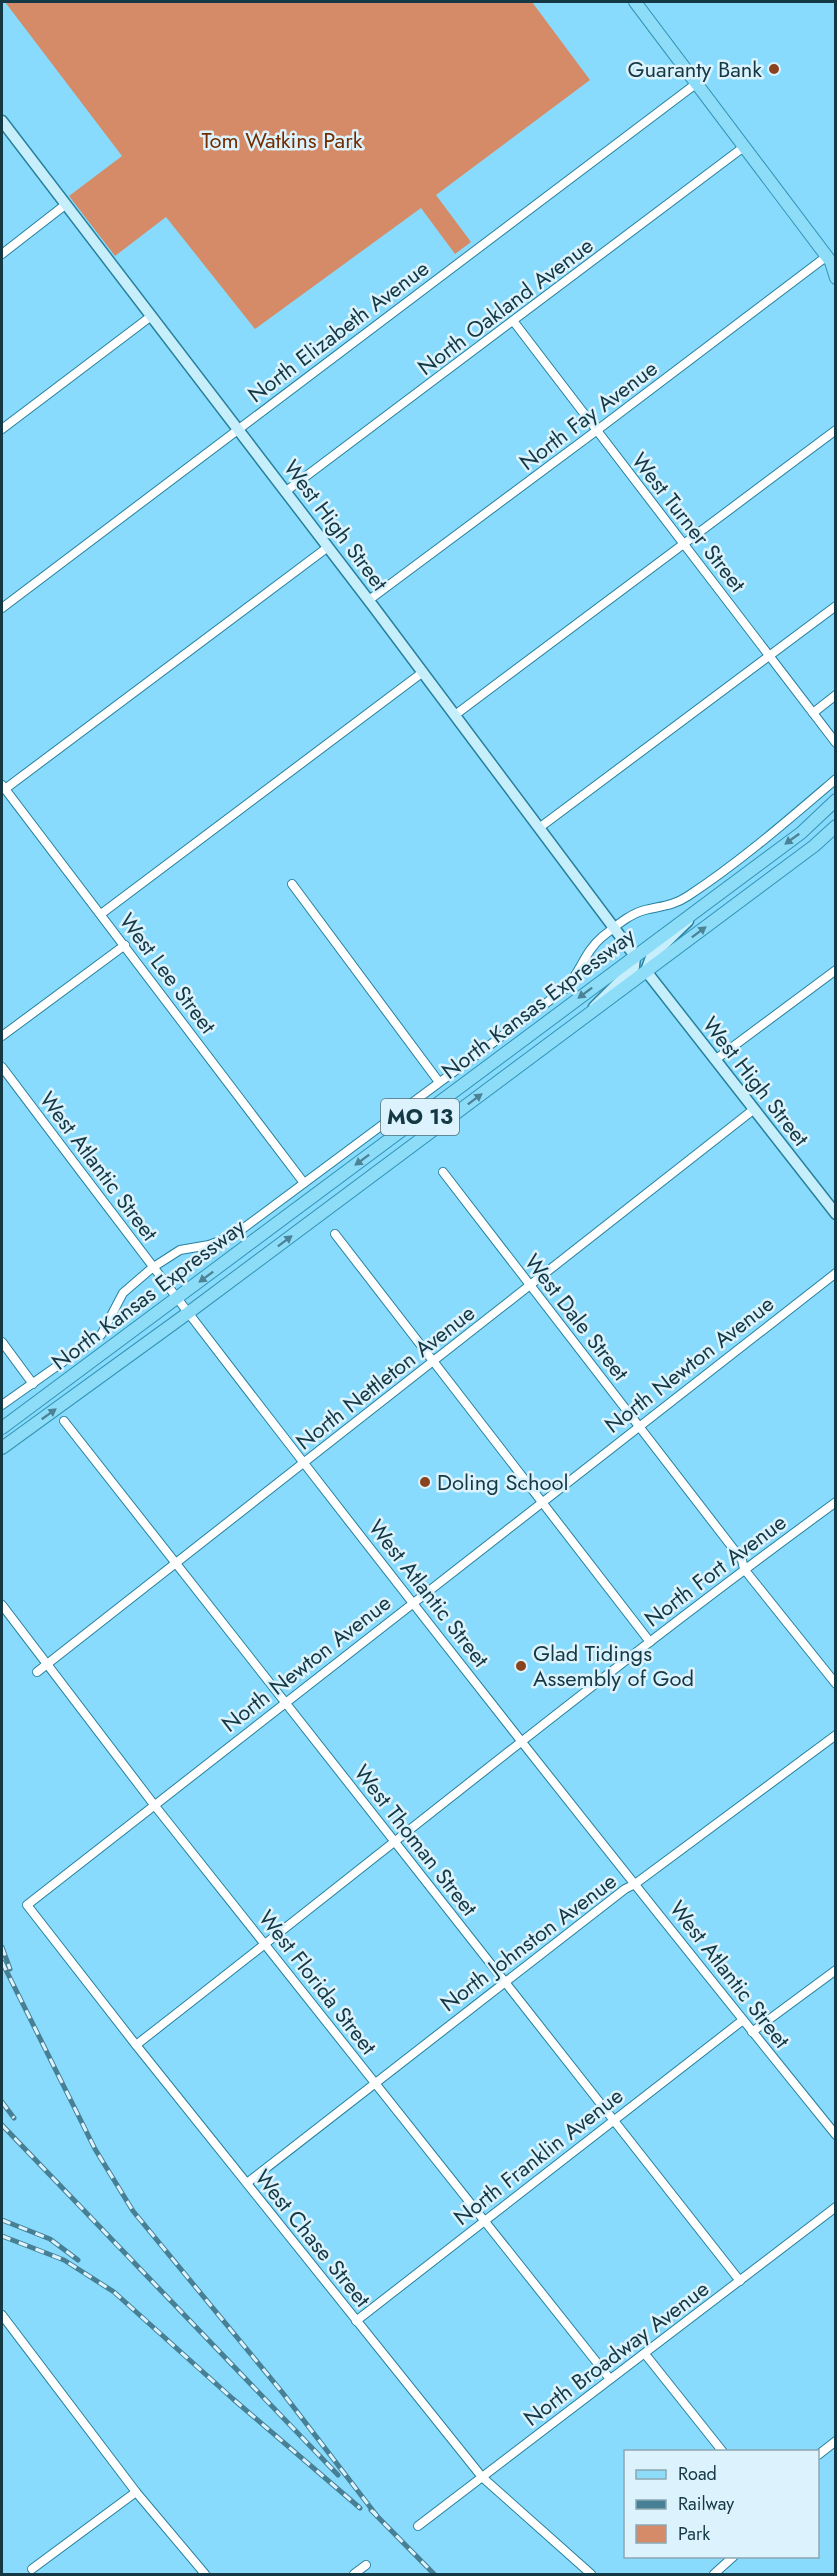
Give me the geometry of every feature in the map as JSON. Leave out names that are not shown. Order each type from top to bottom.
[{"type":"main road","points":[[635,2],[831,261],[836,278]]},
{"type":"main road","name":"North Kansas Expressway","points":[[2,1428],[801,833],[836,800]]},
{"type":"main road","name":"North Kansas Expressway","points":[[2,1448],[188,1313],[814,846],[836,826]]},
{"type":"street","name":"North Elizabeth Avenue","points":[[2,608],[697,84]]},
{"type":"street","name":"West High Street","points":[[2,121],[369,600],[635,956]]},
{"type":"street","name":"North Oakland Avenue","points":[[285,492],[745,146]]},
{"type":"street","points":[[2,254],[65,205]]},
{"type":"street","name":"North Fay Avenue","points":[[369,600],[596,431],[831,261]]},
{"type":"street","points":[[2,429],[150,317]]},
{"type":"street","name":"West Turner Street","points":[[514,322],[836,743]]},
{"type":"street","points":[[455,715],[836,430]]},
{"type":"street","points":[[3,787],[328,547]]},
{"type":"street","points":[[539,828],[836,606]]},
{"type":"street","points":[[100,914],[423,672]]},
{"type":"street","points":[[813,713],[836,695]]},
{"type":"street","points":[[2,1405],[101,1335],[123,1293],[152,1268],[180,1250],[223,1242],[233,1236],[565,989],[574,979],[592,946],[614,928],[636,913],[667,907],[689,896],[783,824],[836,779]]},
{"type":"street","name":"West Lee Street","points":[[3,787],[304,1183]]},
{"type":"street","points":[[292,884],[439,1082]]},
{"type":"street","points":[[646,971],[646,965],[651,957],[675,936],[696,910]]},
{"type":"street","points":[[2,1036],[125,945]]},
{"type":"street","points":[[586,1016],[603,996],[634,967],[635,956]]},
{"type":"street","points":[[715,1060],[836,970]]},
{"type":"street","name":"West High Street","points":[[646,971],[836,1214]]},
{"type":"street","name":"West Atlantic Street","points":[[2,1067],[152,1268],[412,1602],[836,2135]]},
{"type":"street","name":"North Nettleton Avenue","points":[[37,1671],[753,1110]]},
{"type":"street","name":"West Dale Street","points":[[443,1172],[742,1560],[744,1569],[836,1684]]},
{"type":"street","points":[[334,1234],[435,1361],[650,1642]]},
{"type":"street","name":"North Newton Avenue","points":[[27,1905],[836,1273]]},
{"type":"street","points":[[2,1342],[33,1384]]},
{"type":"street","name":"West Thoman Street","points":[[64,1421],[740,2281]]},
{"type":"street","name":"North Fort Avenue","points":[[136,2045],[522,1740],[744,1569],[836,1502]]},
{"type":"street","name":"West Florida Street","points":[[2,1605],[155,1806],[610,2379]]},
{"type":"street","name":"North Johnston Avenue","points":[[247,2183],[625,1888],[635,1884],[836,1735]]},
{"type":"street","name":"West Chase Street","points":[[27,1905],[136,2045],[482,2477],[591,2574]]},
{"type":"street","points":[[752,2032],[836,1970]]},
{"type":"street","name":"North Franklin Avenue","points":[[356,2321],[743,2020]]},
{"type":"street","name":"North Broadway Avenue","points":[[418,2526],[836,2207]]},
{"type":"street","points":[[2,2315],[136,2492],[205,2574]]},
{"type":"street","points":[[645,2354],[722,2450]]},
{"type":"street","points":[[819,2454],[836,2441]]},
{"type":"street","points":[[32,2569],[136,2492]]},
{"type":"street","points":[[714,2574],[732,2558]]},
{"type":"street","points":[[354,2574],[366,2565]]},
{"type":"green space","name":"Tom Watkins Park","points":[[5,2],[532,2],[590,80],[436,195],[471,242],[455,254],[421,208],[255,329],[166,217],[115,256],[69,196],[122,156]]},
{"type":"railway","points":[[2,1947],[10,1969]]},
{"type":"railway","points":[[2,1962],[95,2149],[133,2211],[282,2392],[377,2516]]},
{"type":"railway","points":[[2,2102],[14,2118]]},
{"type":"railway","points":[[2,2125],[338,2475]]},
{"type":"railway","points":[[2,2220],[50,2239],[78,2260]]},
{"type":"railway","points":[[2,2236],[64,2260],[114,2292],[233,2399],[360,2508]]},
{"type":"railway","points":[[371,2510],[434,2574]]},
{"type":"place","name":"Guaranty Bank","points":[[774,69]]},
{"type":"place","name":"Doling School","points":[[425,1482]]},
{"type":"place","name":"Glad Tidings Assembly of God","points":[[521,1666]]}]
